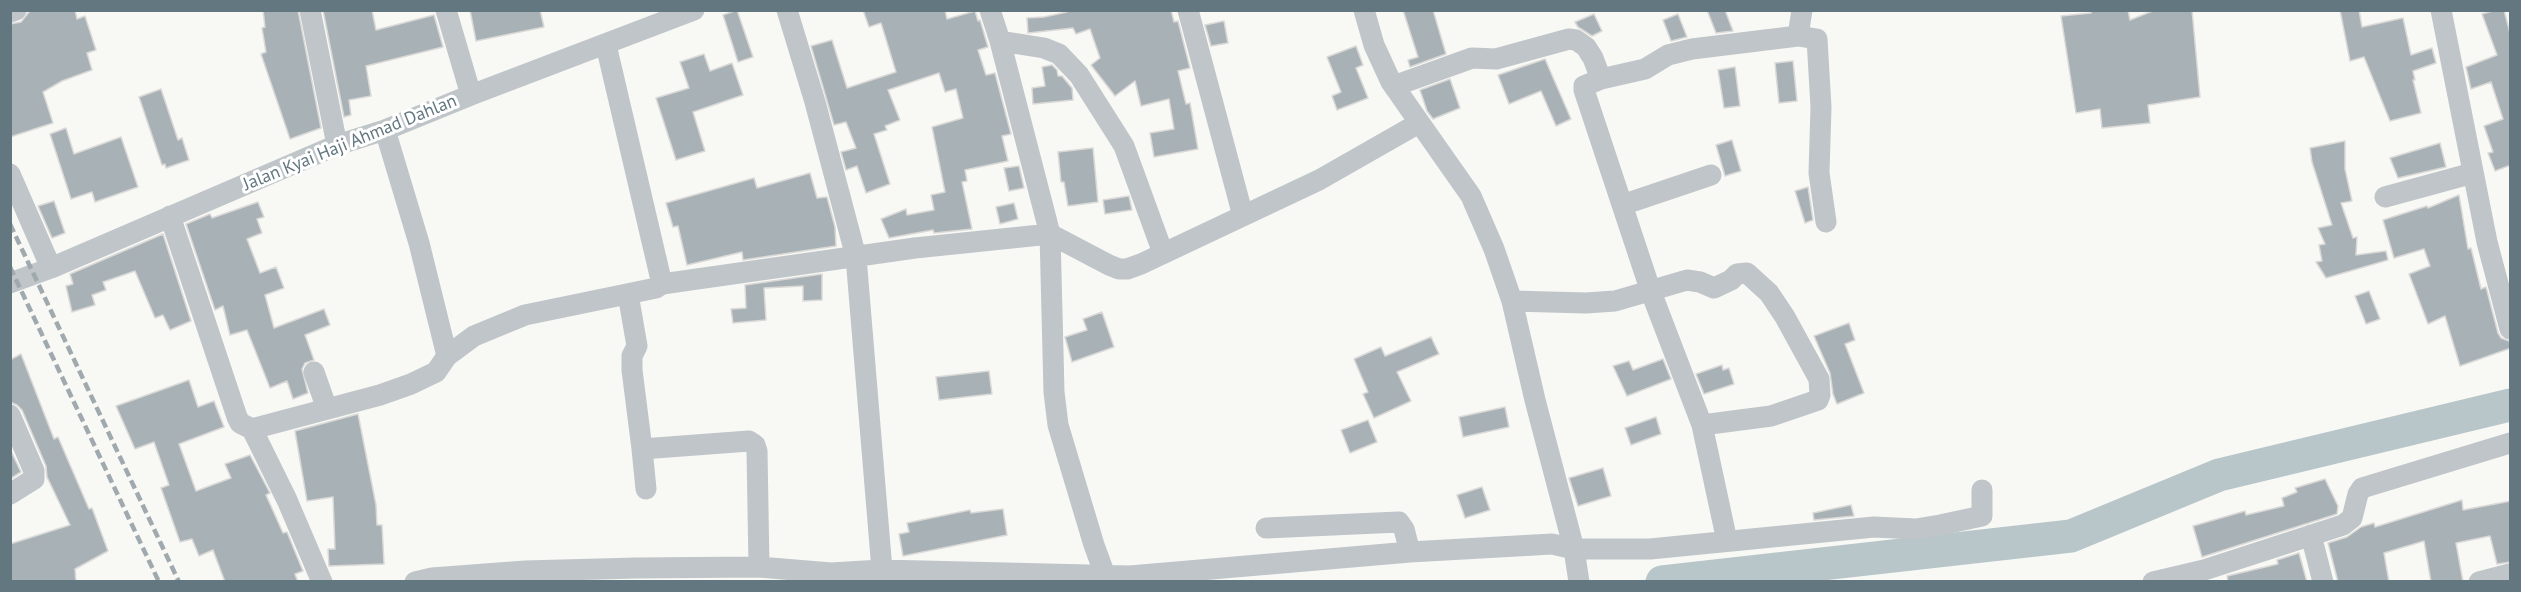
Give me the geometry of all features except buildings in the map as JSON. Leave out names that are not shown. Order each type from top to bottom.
[{"type":"street","points":[[10,12],[16,10]]},
{"type":"street","points":[[310,10],[338,145]]},
{"type":"street","points":[[446,10],[471,94]]},
{"type":"street","name":"Jalan Kyai Haji Ahmad Dahlan","points":[[10,283],[51,268],[338,145],[385,130],[471,94],[694,10]]},
{"type":"street","points":[[787,10],[815,102],[856,257],[882,576]]},
{"type":"street","points":[[990,10],[1050,234],[1054,392],[1058,425],[1105,574]]},
{"type":"street","points":[[1188,10],[1243,216]]},
{"type":"street","points":[[1364,10],[1374,45],[1394,86],[1471,196],[1484,222],[1512,301],[1576,564]]},
{"type":"street","points":[[1798,36],[1802,10]]},
{"type":"street","points":[[2441,10],[2487,242],[2511,330]]},
{"type":"street","points":[[1728,541],[1702,425],[1651,292],[1622,206],[1584,90],[1587,82],[1645,69],[1668,55],[1692,49],[1798,36],[1817,39],[1821,107],[1819,173],[1826,222]]},
{"type":"street","points":[[1394,86],[1472,58],[1496,59],[1569,39],[1576,40],[1586,47],[1601,79]]},
{"type":"street","points":[[1000,41],[1044,48],[1059,54],[1079,75],[1124,146],[1163,253]]},
{"type":"street","points":[[606,45],[662,284]]},
{"type":"street","points":[[252,429],[327,410],[411,384],[436,372],[447,356],[474,336],[525,315],[656,288],[662,284],[915,248],[1050,234],[1119,269],[1141,264],[1319,180],[1419,123]]},
{"type":"street","points":[[385,130],[419,243],[447,356]]},
{"type":"street","points":[[2385,197],[2473,173]]},
{"type":"street","points":[[10,174],[51,268]]},
{"type":"street","points":[[1622,206],[1711,175]]},
{"type":"street","points":[[170,216],[237,417],[240,423],[252,429],[287,500],[322,582]]},
{"type":"street","points":[[1512,301],[1615,301],[1687,280],[1714,288],[1728,282],[1737,274],[1747,273],[1769,293],[1785,317],[1819,379],[1821,390],[1818,400],[1771,416],[1702,425]]},
{"type":"street","points":[[627,294],[637,346],[632,356],[632,364],[646,489]]},
{"type":"street","points":[[314,372],[327,410]]},
{"type":"street","points":[[10,414],[34,471],[34,478],[10,494]]},
{"type":"street","points":[[642,449],[749,441],[755,445],[757,451],[759,567]]},
{"type":"street","points":[[2152,582],[2205,576],[2348,522],[2352,518],[2358,494],[2362,488],[2511,442]]},
{"type":"street","points":[[1576,564],[1650,549],[1874,527],[1916,529],[1978,518],[1982,516],[1983,511],[1982,490]]},
{"type":"street","points":[[1266,528],[1399,522],[1404,529],[1410,552]]},
{"type":"street","points":[[2311,535],[2323,582]]},
{"type":"street","points":[[415,582],[432,578],[525,571],[759,567],[882,576],[1105,574],[1130,576],[1185,569],[1552,544],[1576,564]]},
{"type":"street","points":[[2479,582],[2511,574]]},
{"type":"waterway","points":[[1662,582],[2071,536],[2219,475],[2510,405]]},
{"type":"railway","points":[[10,224],[179,582]]},
{"type":"railway","points":[[10,267],[159,582]]}]
